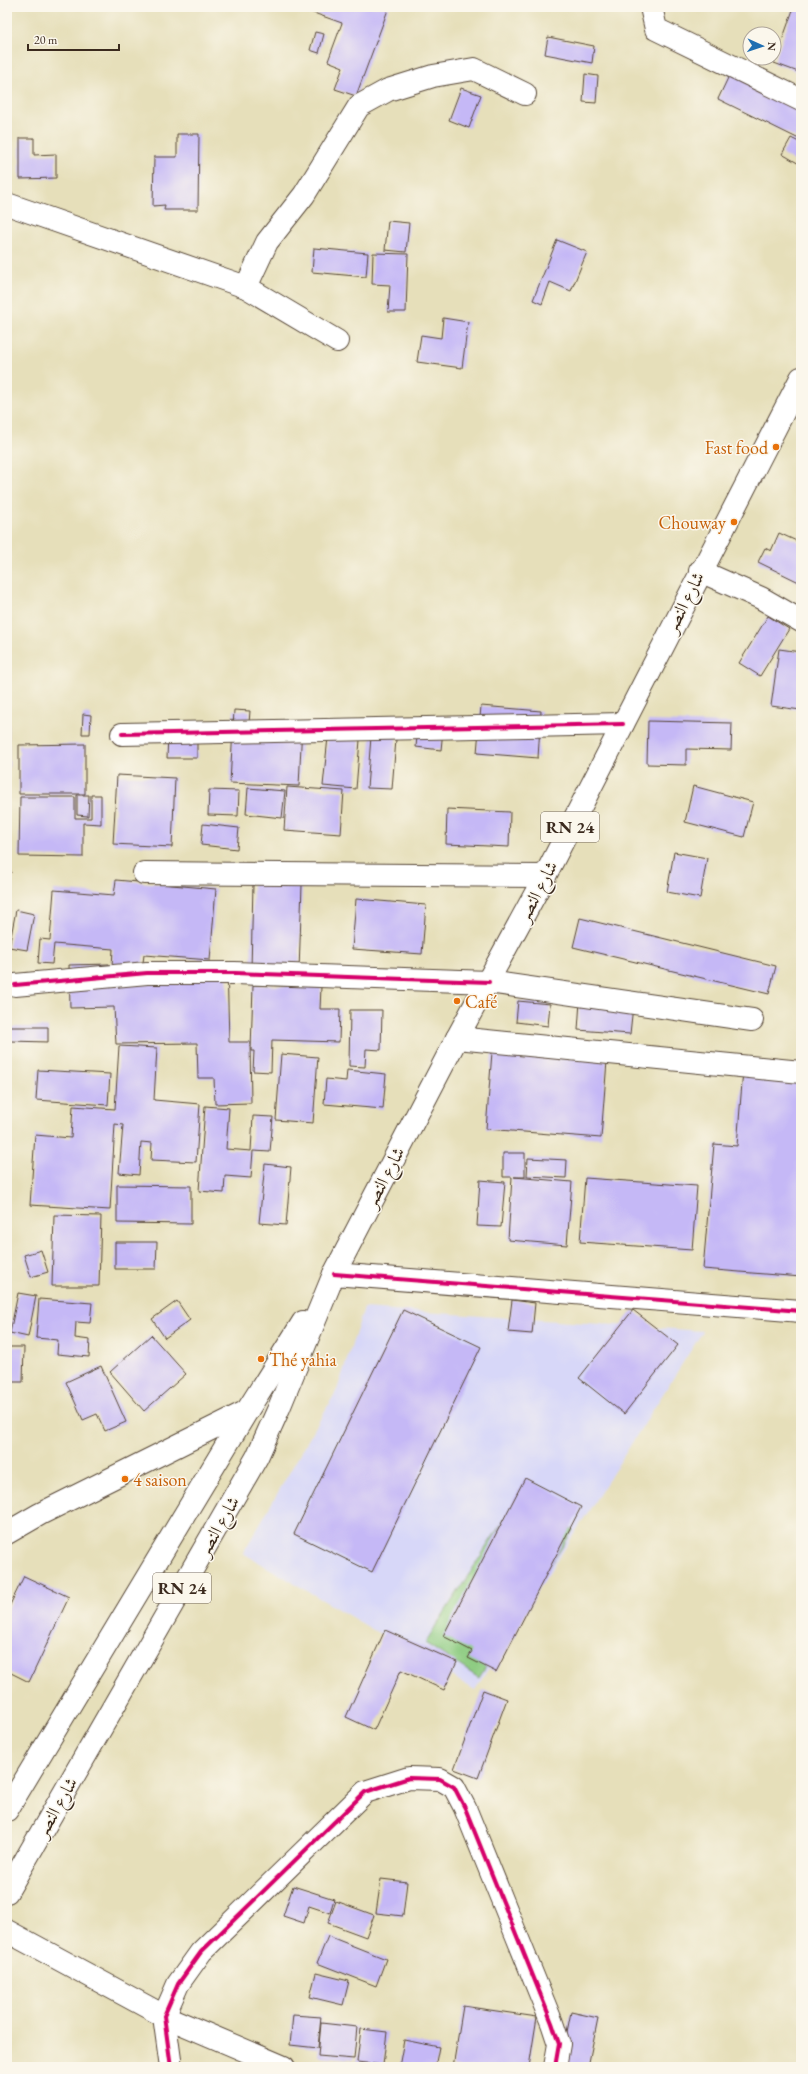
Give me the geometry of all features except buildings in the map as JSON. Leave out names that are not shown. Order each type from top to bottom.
[{"type":"street","points":[[651,7],[656,29],[801,100]]},
{"type":"street","points":[[246,287],[267,242],[304,195],[359,106],[395,87],[433,76],[474,69],[525,94]]},
{"type":"street","points":[[7,204],[246,287],[337,341]]},
{"type":"street","name":"شارع النصر","points":[[7,1810],[247,1411],[334,1274],[457,1038],[489,982],[545,876],[801,378]]},
{"type":"street","points":[[700,572],[761,598],[801,621]]},
{"type":"street","points":[[122,734],[622,724]]},
{"type":"street","points":[[144,873],[545,876]]},
{"type":"street","points":[[15,985],[147,972],[235,973],[489,982],[752,1020]]},
{"type":"street","points":[[457,1038],[801,1072]]},
{"type":"street","points":[[334,1274],[801,1311]]},
{"type":"street","name":"شارع النصر","points":[[7,1892],[257,1457],[272,1426],[334,1274]]},
{"type":"street","points":[[7,1533],[40,1514],[247,1411]]},
{"type":"street","points":[[171,2067],[164,2016],[178,1984],[201,1952],[365,1792],[409,1778],[440,1779],[454,1787],[465,1808],[552,2023],[559,2044],[555,2067]]},
{"type":"street","points":[[7,1931],[164,2016],[284,2067]]},
{"type":"shaded area","points":[[364,1308],[703,1331],[475,1690],[243,1553],[337,1390]]},
{"type":"green space","points":[[521,1493],[573,1530],[479,1678],[425,1643]]},
{"type":"cycle path","points":[[122,734],[623,724]]},
{"type":"cycle path","points":[[15,985],[147,973],[235,973],[489,982]]},
{"type":"cycle path","points":[[334,1274],[801,1311]]},
{"type":"cycle path","points":[[171,2067],[164,2016],[178,1984],[201,1952],[365,1792],[409,1778],[440,1779],[454,1787],[465,1808],[552,2023],[559,2044],[555,2067]]},
{"type":"place","name":"Fast food","points":[[776,447]]},
{"type":"place","name":"Chouway","points":[[734,522]]},
{"type":"place","name":"Café","points":[[457,1001]]},
{"type":"place","name":"Thé yahia","points":[[261,1359]]},
{"type":"place","name":"4 saison","points":[[125,1479]]}]
